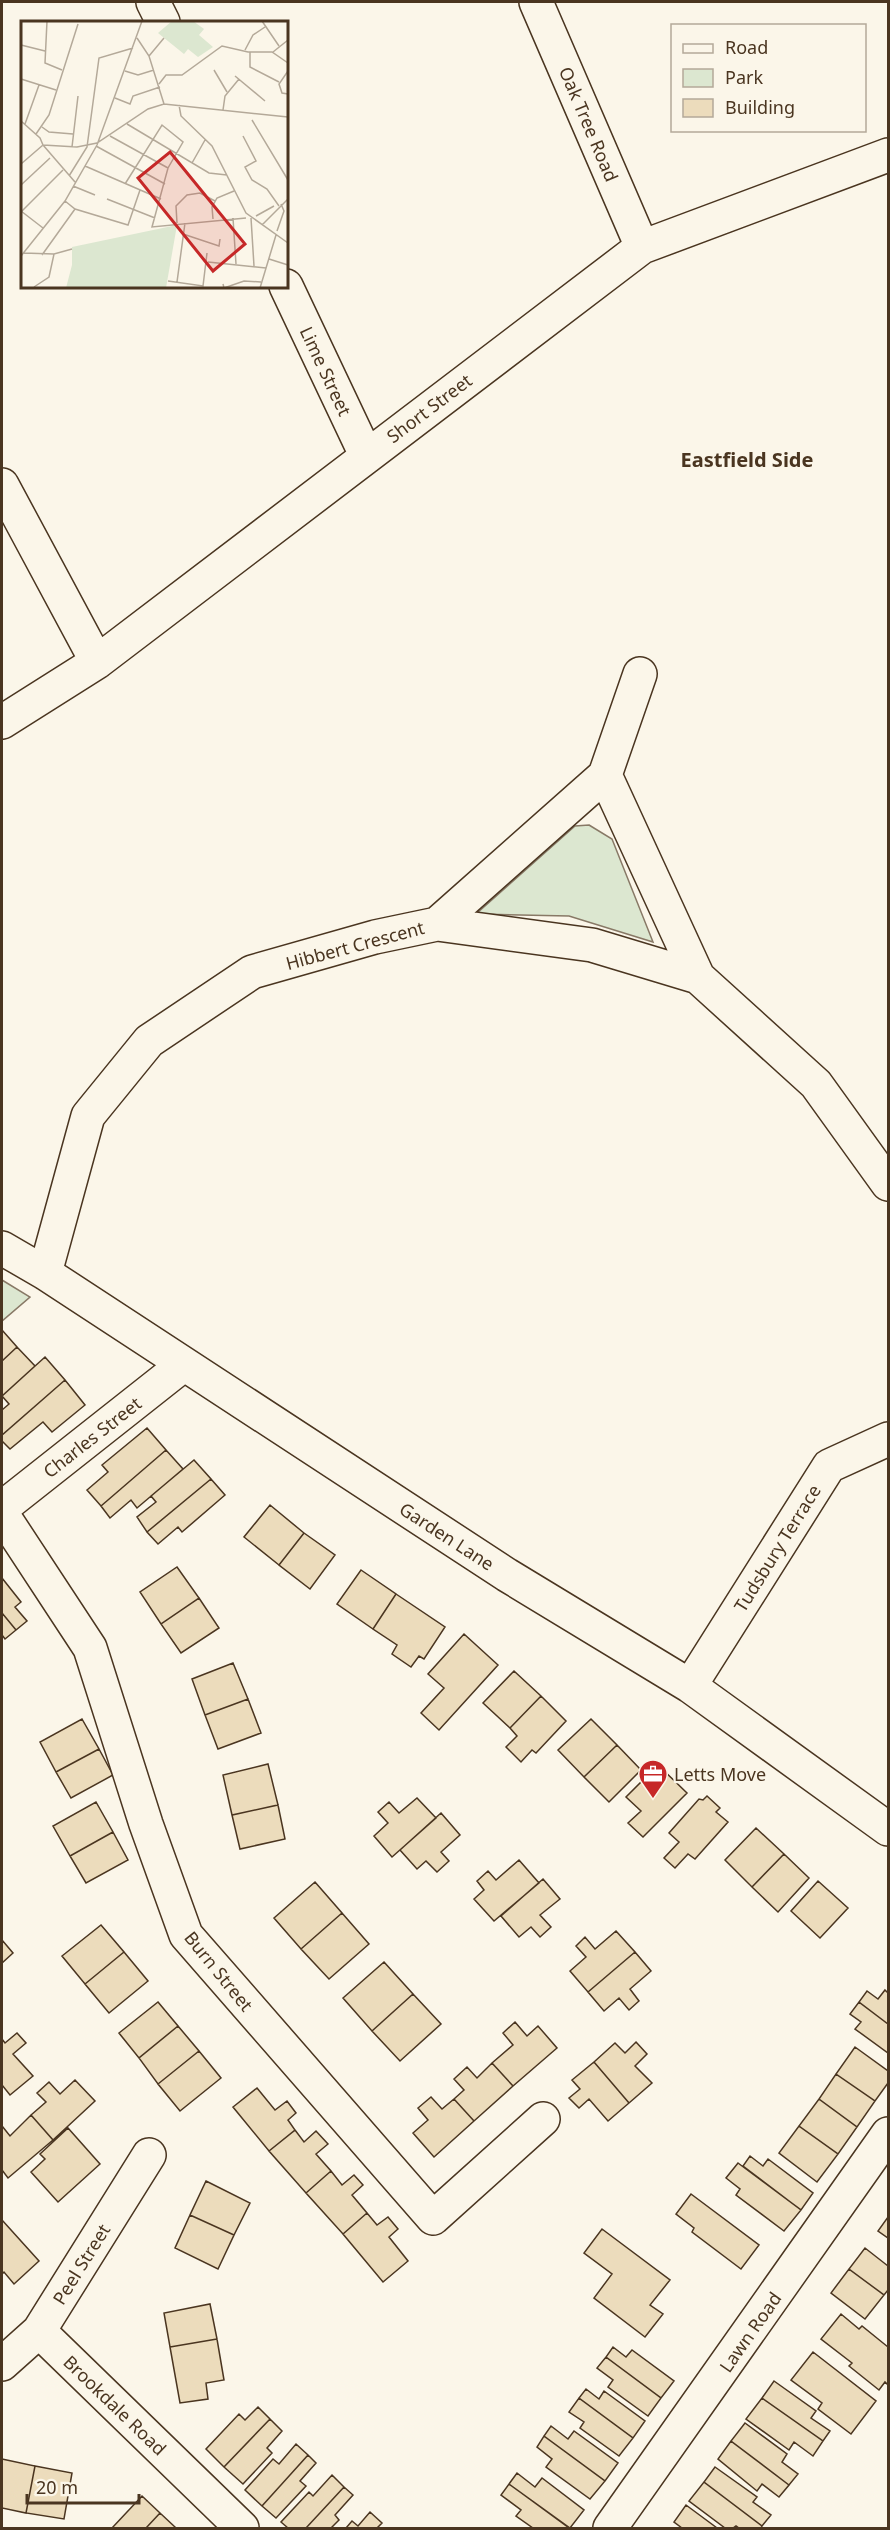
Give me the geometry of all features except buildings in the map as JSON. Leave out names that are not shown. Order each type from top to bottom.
[{"type":"street","points":[[153,2],[162,21]]},
{"type":"street","name":"Oak Tree Road","points":[[536,2],[642,247]]},
{"type":"street","name":"Short Street","points":[[2,722],[97,662],[642,247],[888,155]]},
{"type":"street","name":"Lime Street","points":[[287,288],[366,455]]},
{"type":"street","points":[[2,485],[97,662]]},
{"type":"street","points":[[437,924],[605,775],[640,674]]},
{"type":"street","points":[[605,775],[698,977]]},
{"type":"street","name":"Hibbert Crescent","points":[[45,1273],[88,1116],[149,1041],[252,972],[375,936],[437,924],[592,945],[698,977],[816,1084],[888,1184]]},
{"type":"street","name":"Garden Lane","points":[[2,1248],[45,1273],[507,1575],[690,1686],[888,1829]]},
{"type":"street","name":"Charles Street","points":[[2,1509],[183,1365]]},
{"type":"street","name":"Tudsbury Terrace","points":[[690,1686],[829,1466],[888,1439]]},
{"type":"street","name":"Burn Street","points":[[2,1514],[90,1647],[146,1824],[186,1935],[433,2218],[543,2119]]},
{"type":"street","name":"Lawn Road","points":[[610,2529],[888,2134]]},
{"type":"street","name":"Peel Street","points":[[2,2364],[39,2331],[149,2155]]},
{"type":"street","name":"Brookdale Road","points":[[39,2331],[242,2529]]},
{"type":"green space","points":[[589,825],[612,839],[653,942],[569,916],[476,914],[575,826]]},
{"type":"green space","points":[[2,1280],[30,1297],[2,1321]]},
{"type":"place","name":"Letts Move","points":[[653,1800]]},
{"type":"district","name":"Eastfield Side","points":[[747,459]]}]
